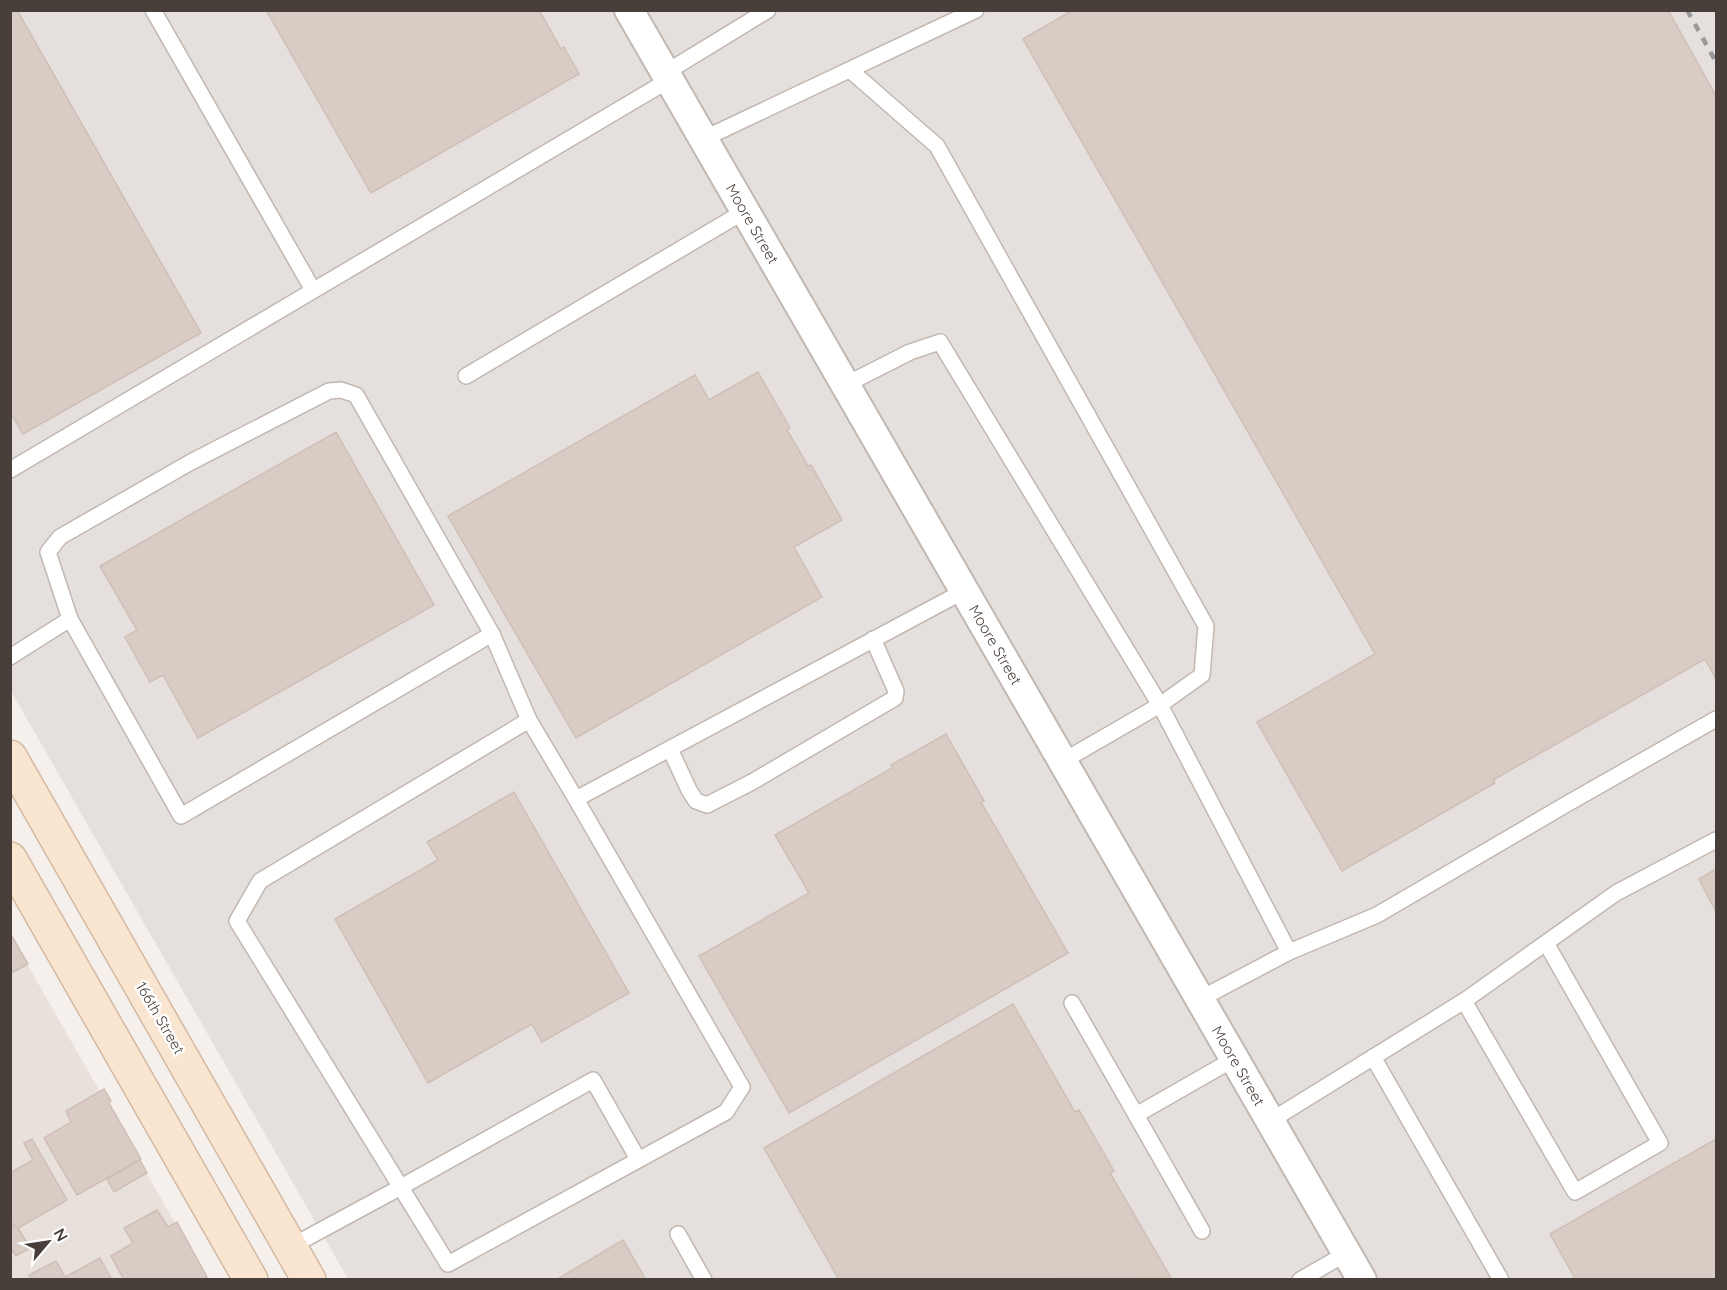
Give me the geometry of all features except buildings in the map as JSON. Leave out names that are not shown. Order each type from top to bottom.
[{"type":"street","name":"Moore Street","points":[[629,10],[1362,1280]]},
{"type":"street","name":"166th Street","points":[[10,757],[309,1280]]},
{"type":"street","points":[[10,860],[250,1280]]},
{"type":"lane","points":[[153,10],[313,290]]},
{"type":"lane","points":[[10,470],[667,76],[768,10]]},
{"type":"lane","points":[[703,139],[976,10]]},
{"type":"lane","points":[[850,70],[938,146],[1206,627],[1202,675],[1160,705],[1063,761]]},
{"type":"lane","points":[[466,376],[745,211]]},
{"type":"lane","points":[[845,385],[910,352],[940,342],[1160,705],[1289,952]]},
{"type":"lane","points":[[492,634],[181,816],[70,619],[48,552],[60,537],[191,462],[329,391],[341,390],[356,395],[492,634],[529,720],[742,1087],[726,1112],[448,1264],[237,921],[260,881],[529,720]]},
{"type":"lane","points":[[576,799],[964,591]]},
{"type":"lane","points":[[10,657],[70,619]]},
{"type":"lane","points":[[670,749],[696,801],[707,805],[752,782],[895,698],[896,691],[873,639]]},
{"type":"lane","points":[[1200,999],[1289,952],[1377,915],[1555,810],[1716,719]]},
{"type":"lane","points":[[1270,1121],[1464,1001],[1616,893],[1716,840]]},
{"type":"lane","points":[[1464,1001],[1575,1192],[1660,1143],[1546,943]]},
{"type":"lane","points":[[1071,1003],[1202,1231]]},
{"type":"lane","points":[[1373,1057],[1501,1280]]},
{"type":"lane","points":[[1136,1115],[1234,1059]]},
{"type":"lane","points":[[290,1247],[593,1080],[638,1159]]},
{"type":"lane","points":[[678,1234],[704,1280]]},
{"type":"lane","points":[[1300,1280],[1347,1253]]},
{"type":"shaded area","points":[[10,11],[1716,11],[1716,1279],[348,1279],[11,691]]},
{"type":"shaded area","points":[[11,936],[207,1279],[11,1279]]},
{"type":"railway","points":[[1687,10],[1716,62]]}]
